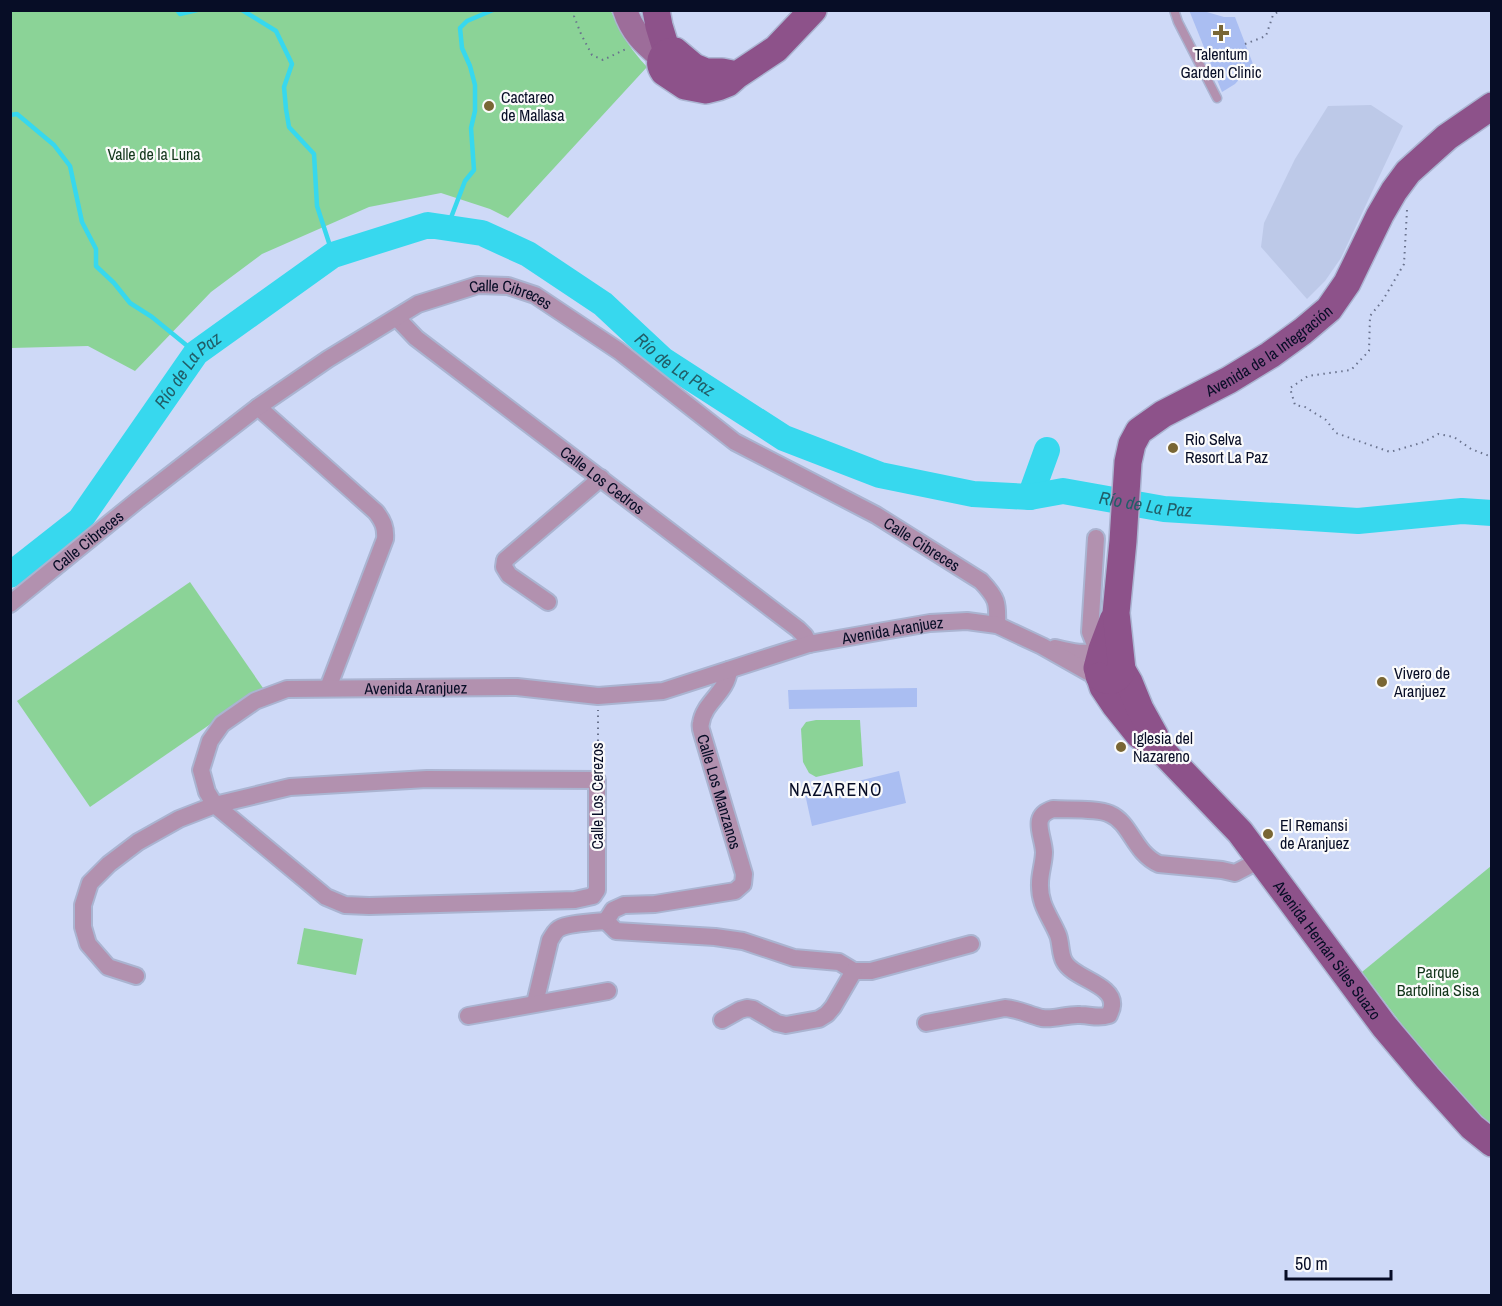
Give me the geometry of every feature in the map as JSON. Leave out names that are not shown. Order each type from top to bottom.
[{"type":"main road","points":[[625,10],[634,30],[664,56],[706,72],[737,75],[776,49],[813,10]]},
{"type":"main road","points":[[656,10],[664,56]]},
{"type":"main road","name":"Avenida de la Integración","points":[[1108,664],[1116,613],[1128,462],[1132,444],[1139,431],[1163,414],[1229,380],[1270,355],[1303,332],[1329,309],[1347,283],[1394,191],[1408,172],[1447,137],[1491,106]]},
{"type":"main road","name":"Avenida Hernán Siles Suazo","points":[[1108,664],[1103,687],[1114,705],[1139,735],[1166,755],[1240,832],[1384,1026],[1426,1077],[1491,1143]]},
{"type":"street","name":"Calle Cibreces","points":[[10,604],[138,500],[258,407],[328,359],[418,304],[478,285],[508,286],[535,295],[619,351],[735,442],[876,516],[981,581],[993,593],[998,607],[997,625]]},
{"type":"street","name":"Calle Los Cedros","points":[[397,318],[416,338],[798,629],[809,644]]},
{"type":"street","points":[[258,407],[376,512],[386,531],[385,539],[328,688]]},
{"type":"street","points":[[548,602],[508,575],[504,567],[505,560],[601,478]]},
{"type":"street","points":[[1096,538],[1090,632],[1108,664]]},
{"type":"street","name":"Avenida Aranjuez","points":[[593,896],[575,900],[345,905],[326,897],[215,805],[207,792],[201,770],[210,741],[222,724],[255,701],[287,689],[517,687],[598,696],[663,691],[809,644],[930,623],[967,621],[997,625],[1042,646],[1088,672],[1108,664]]},
{"type":"street","points":[[1042,646],[1082,653],[1095,652],[1108,664]]},
{"type":"street","name":"Calle Los Manzanos","points":[[606,921],[613,910],[624,905],[655,904],[735,891],[743,884],[744,874],[701,723],[705,712],[725,686],[729,670]]},
{"type":"street","points":[[136,976],[108,967],[88,944],[83,927],[83,905],[90,883],[109,864],[138,842],[179,819],[215,805],[290,788],[427,779],[597,780]]},
{"type":"street","name":"Calle Los Cerezos","points":[[593,896],[597,890],[597,780]]},
{"type":"street","points":[[926,1023],[1005,1008],[1017,1009],[1041,1018],[1082,1014],[1100,1018],[1108,1015],[1112,1006],[1110,996],[1102,988],[1070,969],[1063,960],[1058,936],[1047,916],[1041,896],[1040,882],[1044,854],[1039,825],[1046,811],[1053,809],[1110,813],[1124,826],[1143,854],[1150,861],[1159,864],[1235,873],[1260,860]]},
{"type":"street","points":[[535,1003],[550,940],[560,927],[569,925],[606,921],[616,931],[743,941],[794,958],[839,962],[854,971],[871,971],[971,944]]},
{"type":"street","points":[[722,1020],[747,1008],[786,1025],[819,1020],[833,1007],[854,971]]},
{"type":"street","points":[[468,1016],[608,991]]},
{"type":"lane","points":[[1174,10],[1217,98]]},
{"type":"path","points":[[576,10],[574,16],[592,54],[603,60],[664,56]]},
{"type":"path","points":[[1245,44],[1266,36],[1273,15],[1281,10]]},
{"type":"path","points":[[1407,207],[1404,264],[1383,300],[1370,316],[1369,351],[1351,370],[1308,376],[1290,388],[1295,405],[1305,407],[1326,420],[1336,433],[1390,452],[1424,442],[1438,434],[1454,437],[1471,449],[1491,457]]},
{"type":"path","name":"Calle Los Cerezos","points":[[597,780],[598,696]]},
{"type":"shaded area","points":[[1371,105],[1403,126],[1341,258],[1325,281],[1307,299],[1261,247],[1264,223],[1295,159],[1328,106]]},
{"type":"green space","name":"Valle de la Luna","points":[[10,11],[611,11],[626,41],[647,67],[508,218],[490,209],[441,193],[369,207],[262,254],[211,292],[135,371],[88,346],[11,348]]},
{"type":"green space","points":[[190,582],[263,688],[90,807],[17,701]]},
{"type":"green space","points":[[860,720],[863,766],[816,777],[809,773],[803,762],[801,729],[806,722]]},
{"type":"green space","name":"Parque Bartolina Sisa","points":[[1491,866],[1491,1127],[1434,1067],[1362,972]]},
{"type":"green space","points":[[304,928],[363,939],[356,975],[297,964]]},
{"type":"building","points":[[1189,10],[1235,17],[1253,64],[1235,84],[1222,92]]},
{"type":"building","points":[[917,688],[917,707],[789,709],[788,690]]},
{"type":"building","points":[[899,771],[906,803],[812,826],[805,794]]},
{"type":"waterway","points":[[177,10],[180,14],[197,10]]},
{"type":"waterway","points":[[242,10],[276,31],[292,64],[284,87],[289,127],[314,154],[317,206],[333,255]]},
{"type":"waterway","points":[[447,228],[465,181],[474,170],[471,128],[475,111],[475,85],[462,48],[460,28],[467,21],[493,10]]},
{"type":"waterway","points":[[10,115],[17,114],[54,145],[70,166],[82,222],[96,249],[96,266],[130,303],[152,317],[196,353]]},
{"type":"waterway","name":"Río de La Paz","points":[[10,575],[80,520],[196,353],[333,255],[428,225],[482,233],[528,254],[603,304],[663,360],[784,438],[880,475],[973,494],[1030,497],[1063,491],[1164,509],[1358,521],[1462,511],[1492,513]]},
{"type":"waterway","points":[[1030,497],[1047,450]]},
{"type":"place","name":"Talentum Garden Clinic","points":[[1221,33]]},
{"type":"place","name":"Cactareo de Mallasa","points":[[489,106]]},
{"type":"place","name":"Rio Selva Resort La Paz","points":[[1173,448]]},
{"type":"place","name":"Vivero de Aranjuez","points":[[1382,682]]},
{"type":"place","name":"Iglesia del Nazareno","points":[[1121,747]]},
{"type":"place","name":"El Remansi de Aranjuez","points":[[1268,834]]},
{"type":"district","name":"NAZARENO","points":[[836,790]]}]
